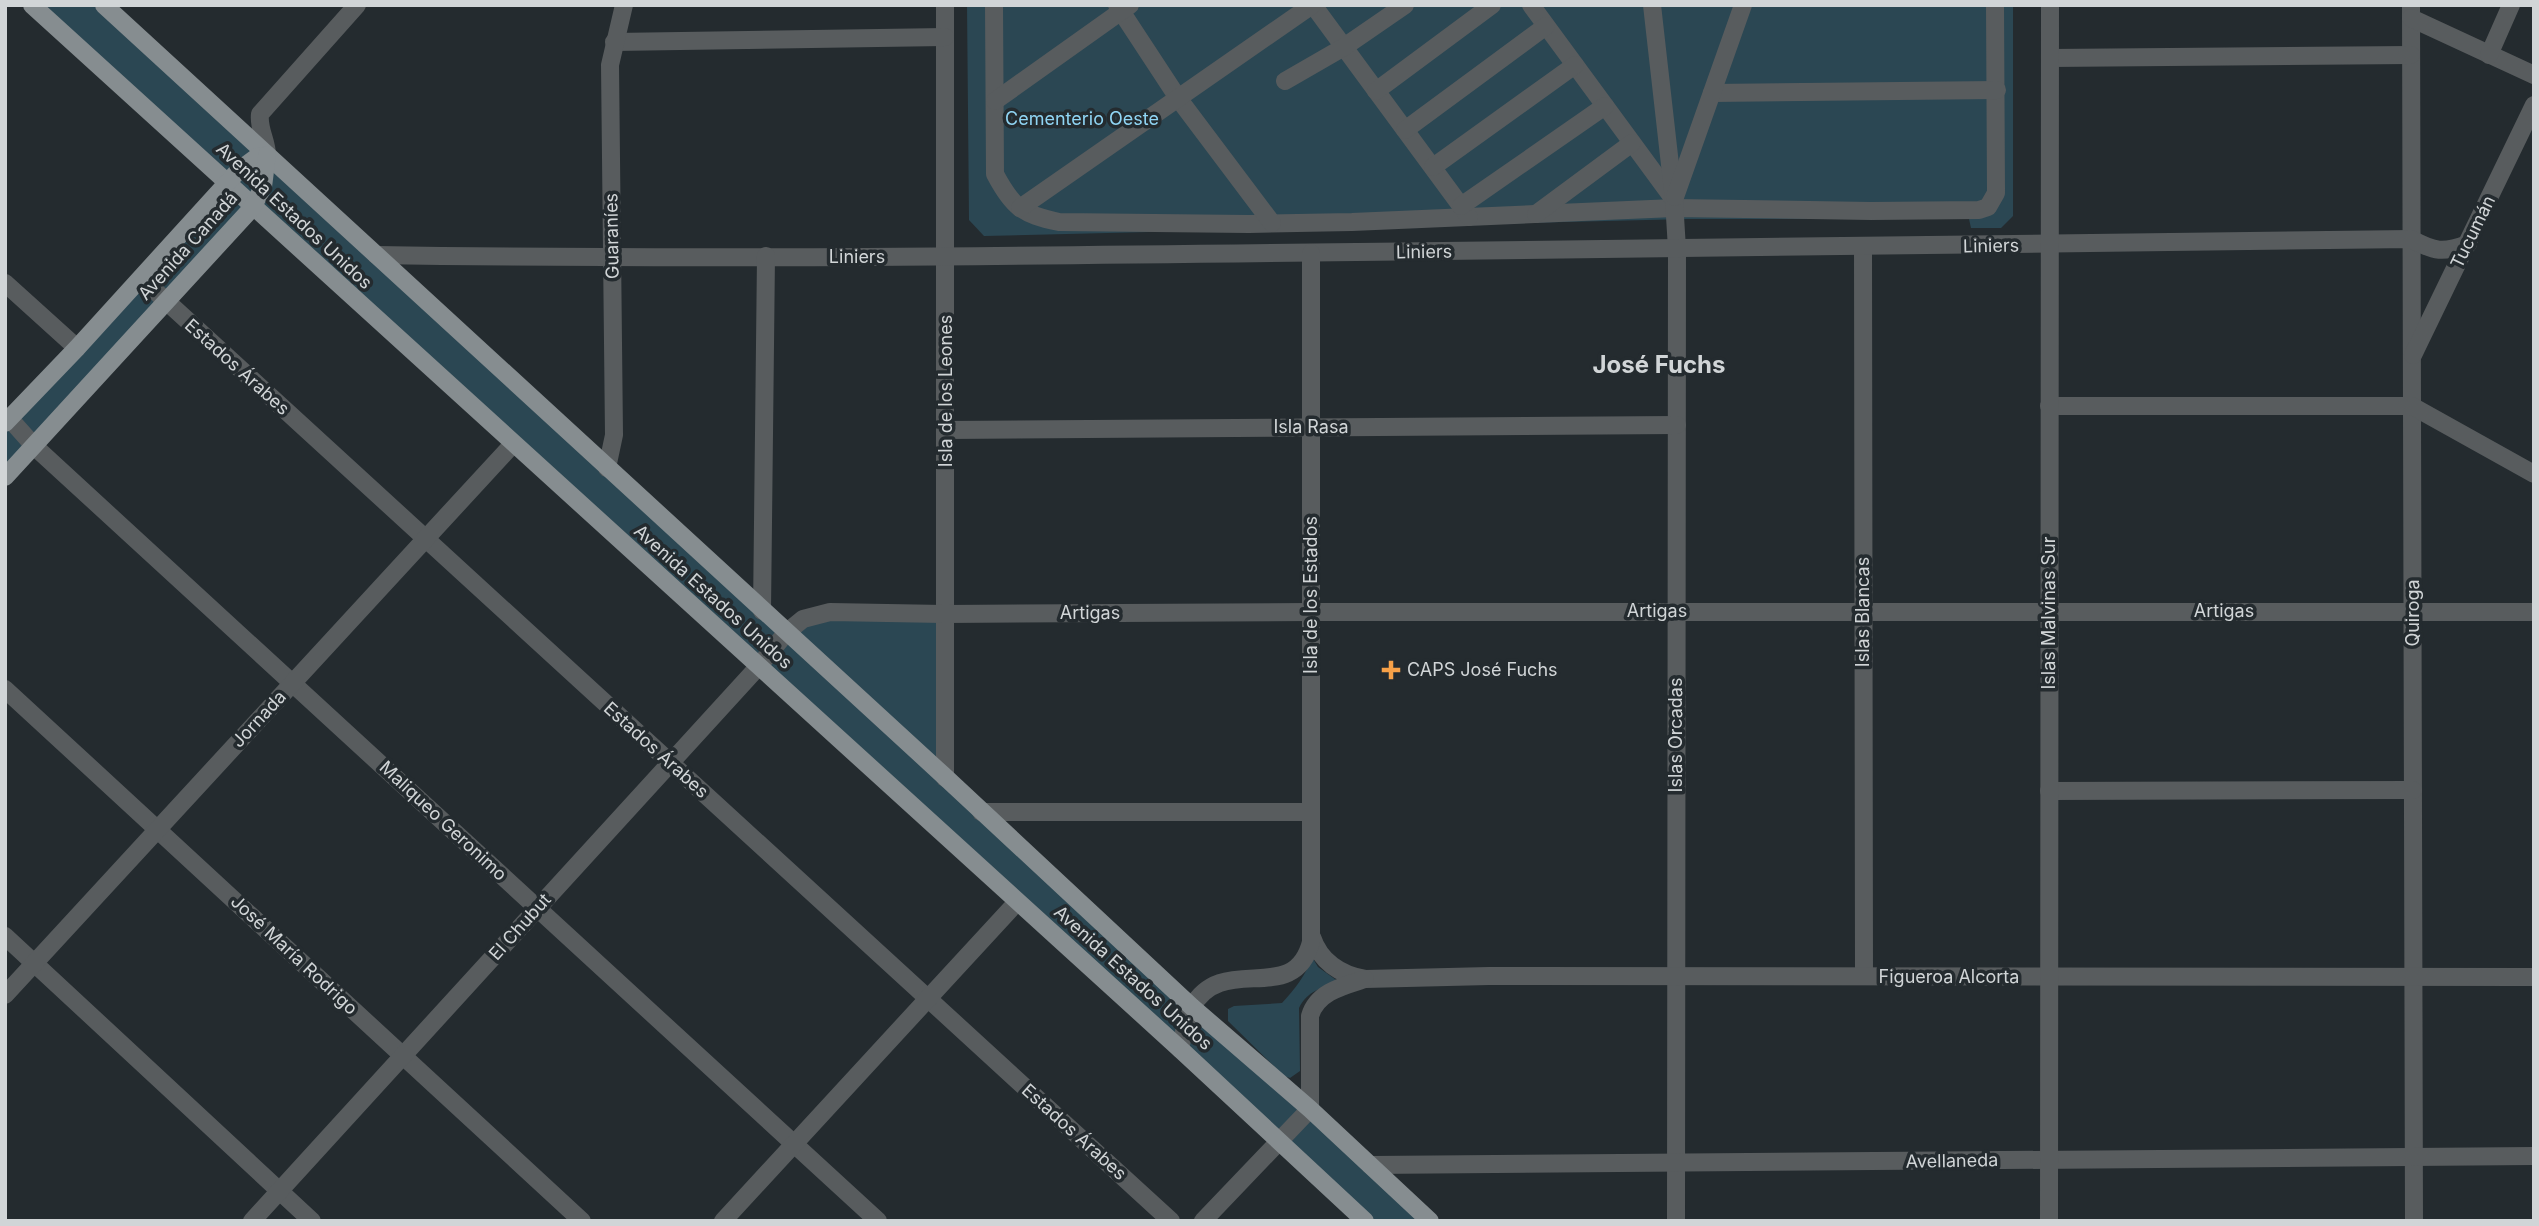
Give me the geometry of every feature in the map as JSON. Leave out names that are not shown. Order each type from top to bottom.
[{"type":"main road","name":"Avenida Estados Unidos","points":[[32,5],[252,208],[1180,1049],[1365,1221]]},
{"type":"main road","name":"Avenida Estados Unidos","points":[[104,5],[1192,1007],[1310,1110],[1430,1221]]},
{"type":"main road","name":"Avenida Canadá","points":[[5,477],[252,208],[263,187],[267,155],[252,159],[227,183],[7,421]]},
{"type":"street","points":[[267,155],[260,114],[357,5]]},
{"type":"street","name":"Guaraníes","points":[[607,468],[614,435],[610,65],[624,5]]},
{"type":"street","name":"Isla de los Leones","points":[[945,5],[945,778]]},
{"type":"street","points":[[994,5],[995,174],[1007,196],[1030,216],[1059,222],[1272,223],[1465,211],[1536,214],[1674,204],[1871,211],[1979,210],[1988,207],[1996,193],[1996,5]]},
{"type":"street","points":[[1020,208],[1312,5],[1465,211]]},
{"type":"street","points":[[1285,81],[1344,47],[1405,5]]},
{"type":"street","points":[[1376,91],[1492,5]]},
{"type":"street","points":[[1531,5],[1674,204]]},
{"type":"street","name":"Islas Orcadas","points":[[1652,5],[1677,249],[1676,1221]]},
{"type":"street","points":[[1674,204],[1743,5]]},
{"type":"street","name":"Islas Malvinas Sur","points":[[2049,1221],[2050,5]]},
{"type":"street","points":[[2489,55],[2511,5]]},
{"type":"street","points":[[995,102],[1123,7],[1178,98],[1272,223]]},
{"type":"street","points":[[2411,12],[2489,55],[2534,75]]},
{"type":"street","name":"Quiroga","points":[[2411,12],[2414,1221]]},
{"type":"street","points":[[1405,130],[1546,26]]},
{"type":"street","points":[[614,42],[945,37]]},
{"type":"street","points":[[2050,58],[2411,55]]},
{"type":"street","points":[[1433,167],[1575,65]]},
{"type":"street","points":[[1712,93],[1997,90]]},
{"type":"street","name":"Tucumán","points":[[2412,358],[2534,105]]},
{"type":"street","points":[[1465,211],[1605,106]]},
{"type":"street","points":[[1536,214],[1632,143]]},
{"type":"street","name":"Liniers","points":[[376,255],[612,259],[946,257],[2049,246],[2411,239],[2428,248],[2447,252],[2468,244]]},
{"type":"street","name":"Islas Blancas","points":[[1863,248],[1864,976]]},
{"type":"street","name":"Isla de los Estados","points":[[1192,1007],[1203,993],[1218,982],[1280,977],[1292,972],[1303,961],[1312,937],[1311,253]]},
{"type":"street","points":[[762,611],[765,256]]},
{"type":"street","name":"Estados Árabes","points":[[141,278],[1171,1221]]},
{"type":"street","points":[[5,283],[77,348]]},
{"type":"street","points":[[2049,406],[2412,407],[2534,474]]},
{"type":"street","name":"Maliqueo Geronimo","points":[[7,421],[878,1221]]},
{"type":"street","name":"Isla Rasa","points":[[946,430],[1676,425]]},
{"type":"street","name":"Jornada","points":[[5,995],[513,444]]},
{"type":"street","name":"Artigas","points":[[786,633],[803,619],[830,612],[2534,612]]},
{"type":"street","name":"El Chubut","points":[[252,1221],[758,667],[786,633]]},
{"type":"street","name":"José María Rodrigo","points":[[5,689],[582,1221]]},
{"type":"street","points":[[2049,791],[2413,790]]},
{"type":"street","points":[[981,812],[1311,812]]},
{"type":"street","points":[[723,1221],[1017,902]]},
{"type":"street","points":[[5,936],[312,1221]]},
{"type":"street","points":[[1312,937],[1319,953],[1332,966],[1348,975],[1364,979]]},
{"type":"street","name":"Figueroa Alcorta","points":[[1364,979],[1676,976],[2534,977]]},
{"type":"street","points":[[1203,1221],[1310,1110],[1312,1007],[1317,1000],[1337,988],[1364,979]]},
{"type":"street","points":[[1180,1049],[1192,1007]]},
{"type":"street","name":"Avellaneda","points":[[1370,1165],[2534,1156]]},
{"type":"green space","points":[[32,5],[104,5],[786,633],[830,612],[944,614],[943,776],[1430,1221],[1365,1221],[253,208],[5,477],[5,423],[227,184]]},
{"type":"green space","name":"Cementerio Oeste","points":[[967,5],[2013,5],[2013,216],[2001,228],[1971,228],[1969,219],[1688,219],[984,236],[969,220]]},
{"type":"green space","points":[[1312,957],[1318,967],[1339,982],[1321,988],[1302,1002],[1299,1008],[1300,1071],[1290,1078],[1284,1076],[1228,1021],[1228,1009],[1234,1006],[1282,1003],[1303,976]]},
{"type":"place","name":"CAPS José Fuchs","points":[[1391,670]]},
{"type":"district","name":"José Fuchs","points":[[1659,365]]}]
